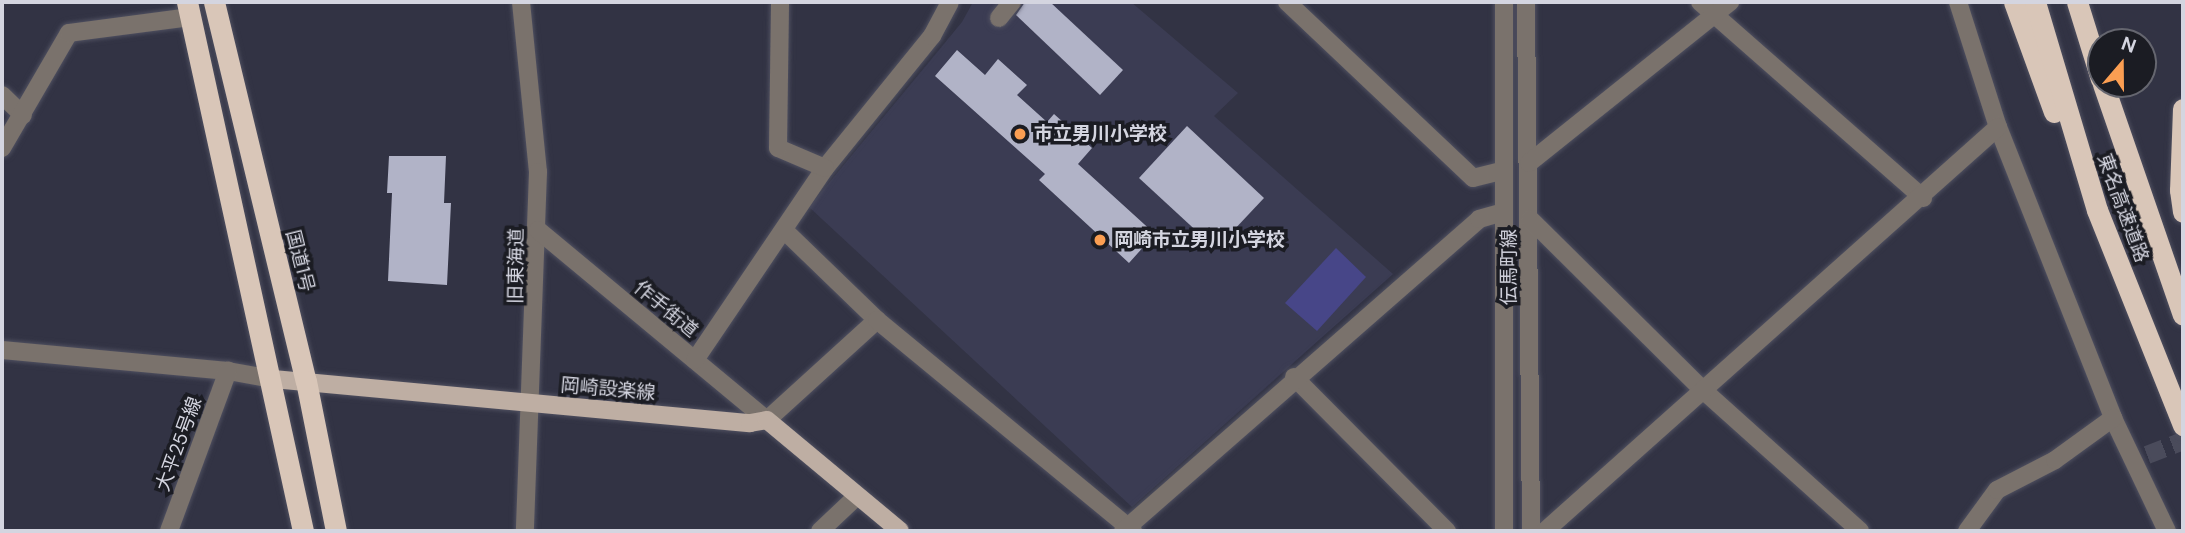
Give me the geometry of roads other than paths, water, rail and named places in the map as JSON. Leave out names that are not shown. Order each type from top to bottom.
[{"type":"highway","name":"国道1号","points":[[214,2],[306,381],[336,531]]},
{"type":"highway","points":[[2014,2],[2034,64],[2097,210]]},
{"type":"highway","name":"東名高速道路","points":[[2035,2],[2097,210],[2183,425]]},
{"type":"highway","points":[[2077,2],[2087,34]]},
{"type":"highway","points":[[189,9],[273,379],[303,531]]},
{"type":"highway","name":"東名高速道路","points":[[2108,98],[2183,315]]},
{"type":"highway","points":[[2183,109],[2180,176],[2183,212]]},
{"type":"main road","name":"岡崎設楽線","points":[[273,379],[750,423],[767,420]]},
{"type":"main road","points":[[767,420],[900,531]]},
{"type":"street","name":"旧東海道","points":[[521,2],[537,129],[538,230],[525,531]]},
{"type":"street","points":[[780,2],[778,148],[825,168]]},
{"type":"street","points":[[695,360],[786,232],[825,168],[932,36],[950,2]]},
{"type":"street","points":[[999,19],[1012,2]]},
{"type":"street","points":[[1287,2],[1473,178],[1504,170]]},
{"type":"street","name":"伝馬町線","points":[[1504,2],[1507,355],[1504,531]]},
{"type":"street","name":"伝馬町線","points":[[1526,2],[1531,531]]},
{"type":"street","points":[[1700,2],[1923,198]]},
{"type":"street","points":[[1529,163],[1730,2]]},
{"type":"street","points":[[1958,2],[1998,127],[2113,418],[2139,456],[2167,531]]},
{"type":"street","points":[[2,148],[69,33],[189,9]]},
{"type":"street","points":[[2,95],[23,115]]},
{"type":"street","points":[[1545,531],[1923,198],[1998,127]]},
{"type":"street","points":[[786,232],[877,320],[1128,530],[1294,377],[1479,219],[1504,212]]},
{"type":"street","points":[[1530,219],[1703,390],[1860,531]]},
{"type":"street","name":"作手街道","points":[[538,230],[767,420]]},
{"type":"street","points":[[767,420],[877,320]]},
{"type":"street","points":[[2,350],[228,371],[273,379]]},
{"type":"street","name":"大平25号線","points":[[169,531],[228,371]]},
{"type":"street","points":[[1294,377],[1447,531]]},
{"type":"street","points":[[1967,531],[1997,490],[2055,460],[2113,418]]},
{"type":"street","points":[[820,531],[857,496]]},
{"type":"tunnel","points":[[2147,455],[2183,441]]},
{"type":"place","name":"市立男川小学校","points":[[1020,134]]},
{"type":"place","name":"岡崎市立男川小学校","points":[[1100,240]]}]
